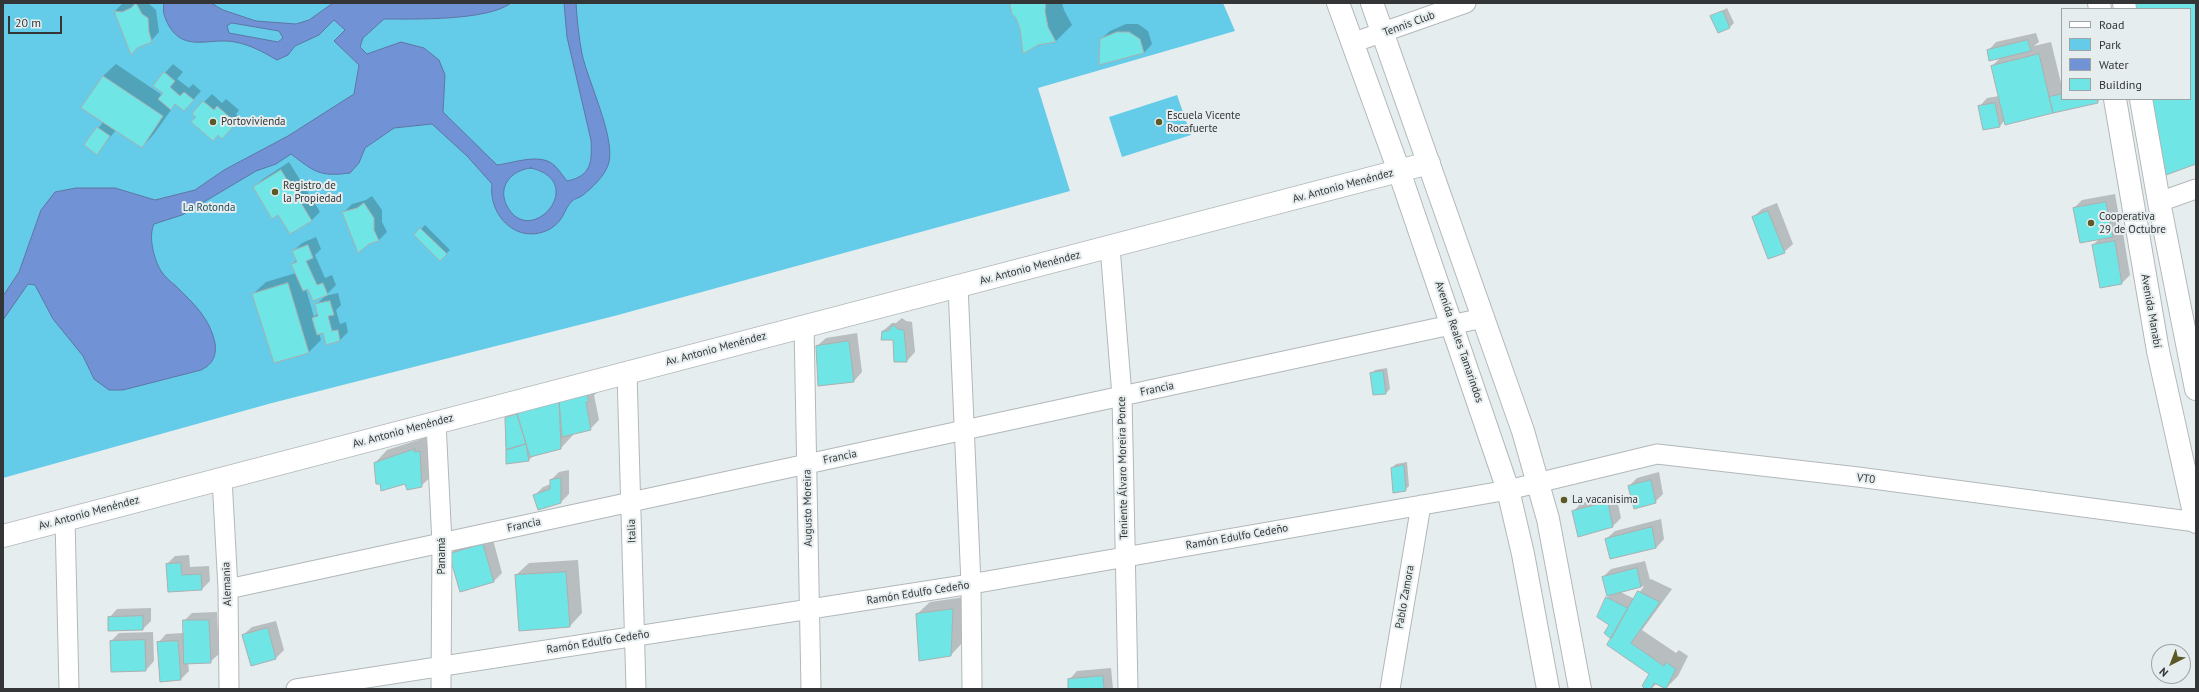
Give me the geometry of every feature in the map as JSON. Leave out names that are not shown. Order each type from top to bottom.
[{"type":"main road","name":"Avenida Reales Tamarindos","points":[[1338,3],[1453,325],[1508,490],[1525,561],[1548,689]]},
{"type":"main road","points":[[1372,3],[1523,430],[1538,482],[1556,558],[1580,689]]},
{"type":"main road","name":"Avenida Manabí","points":[[2115,100],[2158,351],[2196,522]]},
{"type":"main road","points":[[2141,100],[2159,202],[2196,389]]},
{"type":"main road","name":"Av. Antonio Menéndez","points":[[3,536],[1429,163]]},
{"type":"main road","points":[[2158,351],[2188,348]]},
{"type":"street","name":"Tennis Club","points":[[1352,43],[1382,34],[1466,3]]},
{"type":"street","points":[[2159,202],[2196,189]]},
{"type":"street","name":"Teniente Álvaro Moreira Ponce","points":[[1110,247],[1122,396],[1128,689]]},
{"type":"street","points":[[958,286],[971,584],[972,689]]},
{"type":"street","name":"Francia","points":[[228,589],[1483,318]]},
{"type":"street","name":"Augusto Moreira","points":[[804,326],[811,689]]},
{"type":"street","name":"Italia","points":[[627,373],[630,502],[636,637],[636,689]]},
{"type":"street","name":"Panamá","points":[[436,423],[442,543],[441,689]]},
{"type":"street","name":"VT0","points":[[1538,482],[1657,454],[1858,477],[2196,522]]},
{"type":"street","name":"Alemania","points":[[222,478],[228,589],[229,689]]},
{"type":"street","name":"Ramón Edulfo Cedeño","points":[[296,689],[971,584],[1508,490],[1538,482]]},
{"type":"street","name":"Pablo Zamora","points":[[1387,688],[1421,505]]},
{"type":"street","points":[[65,519],[69,689]]},
{"type":"green space","name":"La Rotonda","points":[[3,3],[1223,3],[1235,31],[1038,88],[1070,191],[618,315],[272,403],[3,478]]},
{"type":"green space","points":[[1177,95],[1191,135],[1122,157],[1109,117]]},
{"type":"water","points":[[164,3],[211,3],[223,10],[256,21],[296,24],[309,20],[333,3],[511,3],[500,9],[468,16],[431,19],[384,19],[363,38],[360,47],[367,54],[401,42],[424,48],[439,60],[445,75],[443,112],[497,165],[535,159],[542,160],[555,166],[567,181],[575,179],[586,171],[589,166],[591,155],[591,140],[567,37],[564,3],[576,3],[582,54],[605,124],[610,151],[609,162],[602,176],[582,196],[569,204],[561,219],[555,226],[538,233],[527,234],[517,231],[500,217],[492,196],[492,184],[467,156],[432,124],[394,128],[365,148],[359,163],[350,173],[331,174],[318,172],[291,154],[276,164],[256,171],[182,215],[154,224],[152,229],[152,241],[158,266],[164,275],[189,299],[205,318],[213,334],[215,343],[213,360],[208,366],[201,370],[123,390],[109,390],[94,379],[83,356],[53,319],[35,285],[28,284],[3,320],[3,296],[19,272],[41,210],[55,192],[76,188],[115,188],[155,200],[195,190],[224,170],[288,136],[354,94],[359,65],[334,41],[345,30],[334,20],[319,35],[295,46],[288,55],[277,60],[241,43],[226,41],[190,42],[183,39],[175,34],[166,21],[163,9]],"holes":[[[232,23],[279,31],[283,38],[278,42],[229,33],[227,26]],[[531,168],[548,175],[555,186],[555,198],[550,209],[540,217],[529,221],[517,218],[507,206],[504,199],[504,192],[505,186],[512,176],[524,169]]]},
{"type":"building","points":[[136,3],[142,14],[148,18],[149,32],[152,42],[137,48],[131,55],[114,11],[122,12],[131,8]]},
{"type":"building","points":[[1010,3],[1046,3],[1045,11],[1048,27],[1056,42],[1038,45],[1023,54],[1020,29],[1016,18],[1012,14]]},
{"type":"building","points":[[2134,3],[2196,3],[2196,164],[2166,175],[2152,100],[2191,100],[2191,8],[2136,8]]},
{"type":"building","points":[[1723,11],[1730,28],[1718,33],[1710,16]]},
{"type":"building","points":[[1117,32],[1129,32],[1140,39],[1144,53],[1099,65],[1100,39]]},
{"type":"building","points":[[2028,40],[2031,51],[1989,61],[1987,50]]},
{"type":"building","points":[[2039,54],[2053,113],[2005,125],[1991,66]]},
{"type":"building","points":[[164,72],[175,81],[170,87],[180,96],[184,92],[194,100],[184,111],[175,104],[171,110],[158,99],[163,93],[153,86]]},
{"type":"building","points":[[103,76],[163,116],[142,148],[81,108]]},
{"type":"building","points":[[2061,94],[2061,100],[2097,100],[2098,103],[2053,113],[2049,97]]},
{"type":"building","points":[[203,101],[214,110],[217,106],[232,119],[228,123],[233,127],[222,139],[218,135],[213,141],[191,122],[196,117],[192,114]]},
{"type":"building","points":[[1995,103],[2000,127],[1983,130],[1978,106]]},
{"type":"building","points":[[97,127],[110,136],[97,155],[84,145]]},
{"type":"building","points":[[281,170],[312,221],[290,234],[278,215],[272,219],[253,187]]},
{"type":"building","points":[[2106,202],[2113,237],[2080,243],[2073,208]]},
{"type":"building","points":[[364,203],[374,218],[374,230],[379,241],[369,244],[358,253],[342,212],[357,208]]},
{"type":"building","points":[[1768,211],[1785,253],[1768,259],[1752,217]]},
{"type":"building","points":[[420,228],[447,254],[440,261],[414,235]]},
{"type":"building","points":[[2115,241],[2122,284],[2100,288],[2092,245]]},
{"type":"building","points":[[308,245],[313,258],[306,261],[317,285],[323,283],[328,295],[313,301],[308,289],[303,291],[291,264],[297,262],[292,251]]},
{"type":"building","points":[[288,283],[309,353],[274,363],[252,294]]},
{"type":"building","points":[[330,301],[334,315],[328,316],[332,331],[338,330],[340,341],[326,345],[323,333],[317,335],[312,318],[318,316],[315,304]]},
{"type":"building","points":[[893,325],[898,329],[904,330],[907,362],[894,362],[893,340],[881,340],[882,331],[888,331]]},
{"type":"building","points":[[849,341],[854,382],[818,386],[816,346]]},
{"type":"building","points":[[1383,371],[1386,394],[1373,395],[1370,373]]},
{"type":"building","points":[[587,395],[589,402],[586,402],[591,430],[562,437],[559,399]]},
{"type":"building","points":[[559,399],[561,449],[530,457],[517,414]]},
{"type":"building","points":[[517,414],[526,444],[506,450],[505,418]]},
{"type":"building","points":[[526,444],[529,461],[506,464],[506,450]]},
{"type":"building","points":[[415,449],[414,452],[420,451],[422,487],[407,490],[405,484],[381,491],[380,484],[376,484],[374,463]]},
{"type":"building","points":[[1404,465],[1406,491],[1393,493],[1391,468]]},
{"type":"building","points":[[561,478],[561,503],[538,510],[533,495],[550,489],[550,480]]},
{"type":"building","points":[[1651,480],[1656,503],[1634,509],[1628,486]]},
{"type":"building","points":[[1608,502],[1613,527],[1578,537],[1572,511]]},
{"type":"building","points":[[1652,527],[1656,548],[1610,559],[1605,539]]},
{"type":"building","points":[[483,544],[494,582],[460,592],[449,554]]},
{"type":"building","points":[[181,563],[182,575],[201,574],[202,590],[168,592],[166,564]]},
{"type":"building","points":[[1637,568],[1641,587],[1607,596],[1602,577]]},
{"type":"building","points":[[566,572],[570,627],[519,631],[515,575]]},
{"type":"building","points":[[1638,591],[1660,602],[1631,643],[1664,666],[1666,662],[1676,669],[1666,689],[1654,683],[1651,689],[1645,689],[1642,686],[1649,674],[1607,645]]},
{"type":"building","points":[[1606,597],[1628,608],[1611,639],[1604,633],[1609,625],[1597,617]]},
{"type":"building","points":[[953,609],[951,656],[919,661],[916,614]]},
{"type":"building","points":[[143,616],[143,630],[108,631],[108,617]]},
{"type":"building","points":[[183,620],[209,620],[211,663],[184,664]]},
{"type":"building","points":[[268,628],[276,659],[251,666],[242,635]]},
{"type":"building","points":[[145,640],[146,671],[111,672],[110,641]]},
{"type":"building","points":[[178,641],[181,680],[160,682],[157,642]]},
{"type":"building","points":[[1103,676],[1104,689],[1068,689],[1068,679]]},
{"type":"place","name":"Portovivienda","points":[[213,122]]},
{"type":"place","name":"Escuela Vicente Rocafuerte","points":[[1159,122]]},
{"type":"place","name":"Registro de la Propiedad","points":[[275,192]]},
{"type":"place","name":"Cooperativa 29 de Octubre","points":[[2091,223]]},
{"type":"place","name":"La vacanisima","points":[[1564,500]]}]
